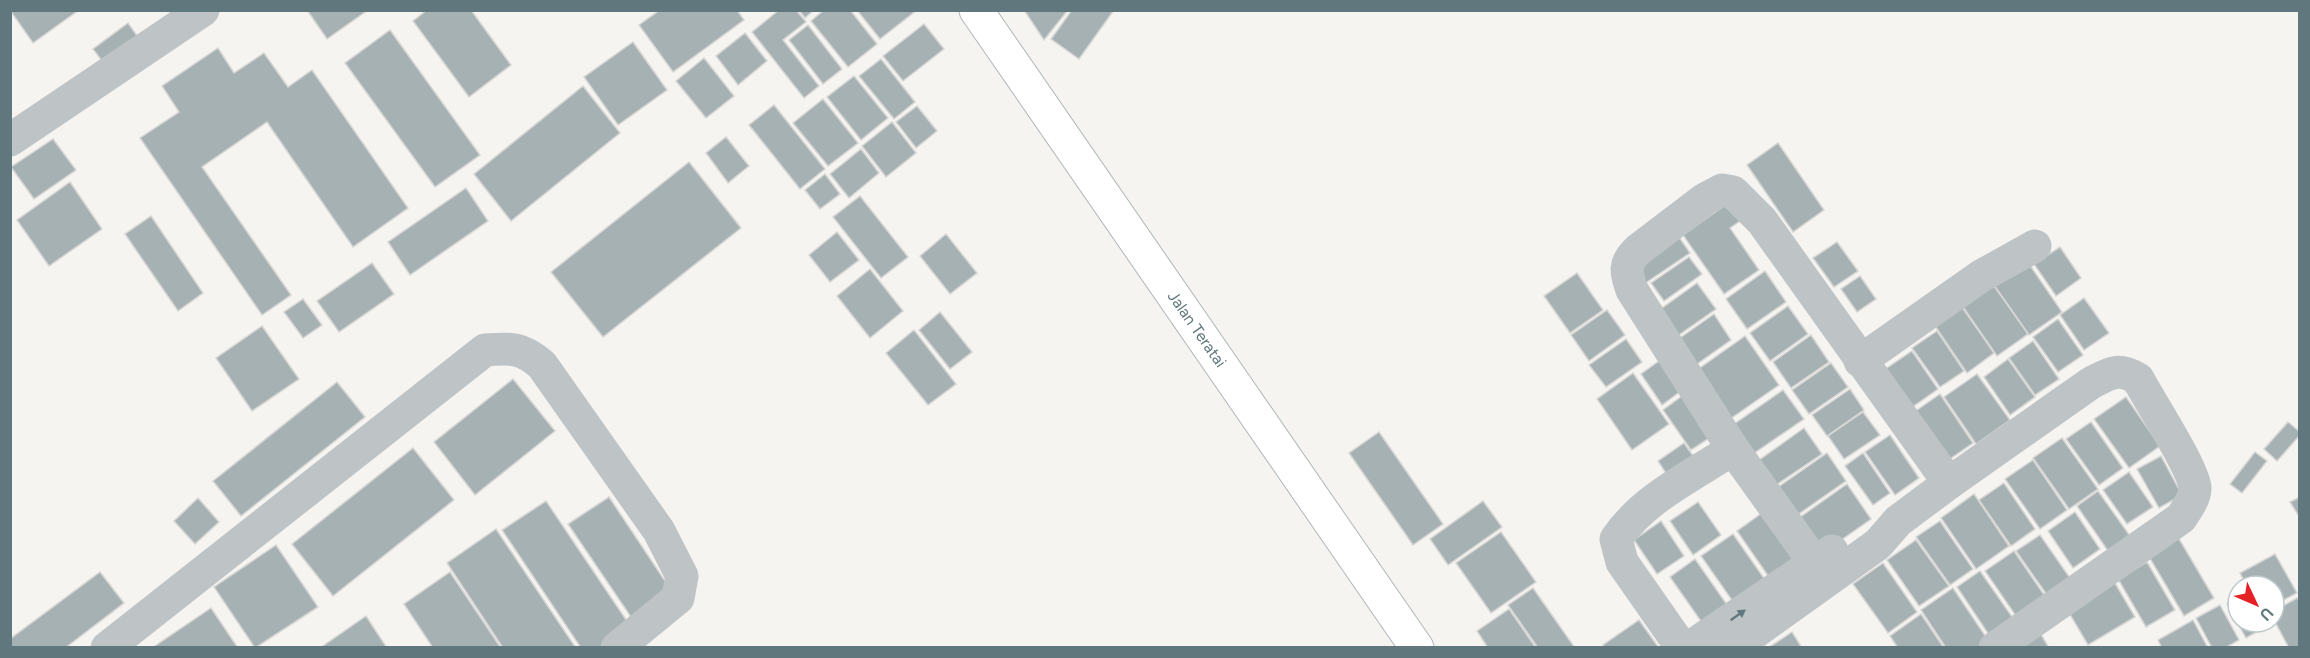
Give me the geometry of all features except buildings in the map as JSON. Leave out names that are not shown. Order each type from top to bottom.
[{"type":"street","points":[[10,140],[203,10]]},
{"type":"street","name":"Jalan Teratai","points":[[976,10],[1417,648]]},
{"type":"street","points":[[1820,571],[1733,449],[1632,290],[1626,273],[1628,259],[1705,199],[1722,190],[1733,192],[1762,221],[1949,483]]},
{"type":"street","points":[[1860,361],[1981,276],[2035,246]]},
{"type":"street","points":[[107,648],[485,350],[509,348],[529,353],[542,365],[659,531],[682,576],[678,598],[618,648]]},
{"type":"street","points":[[1689,648],[1820,571],[1878,544],[1899,521],[1949,483],[2091,383],[2114,371],[2128,374],[2138,380],[2186,463],[2195,488],[2192,501],[2181,518],[1995,648]]},
{"type":"street","points":[[1682,648],[1622,562],[1616,539],[1628,522],[1649,503],[1733,449]]},
{"type":"street","points":[[1733,648],[1820,571]]}]
